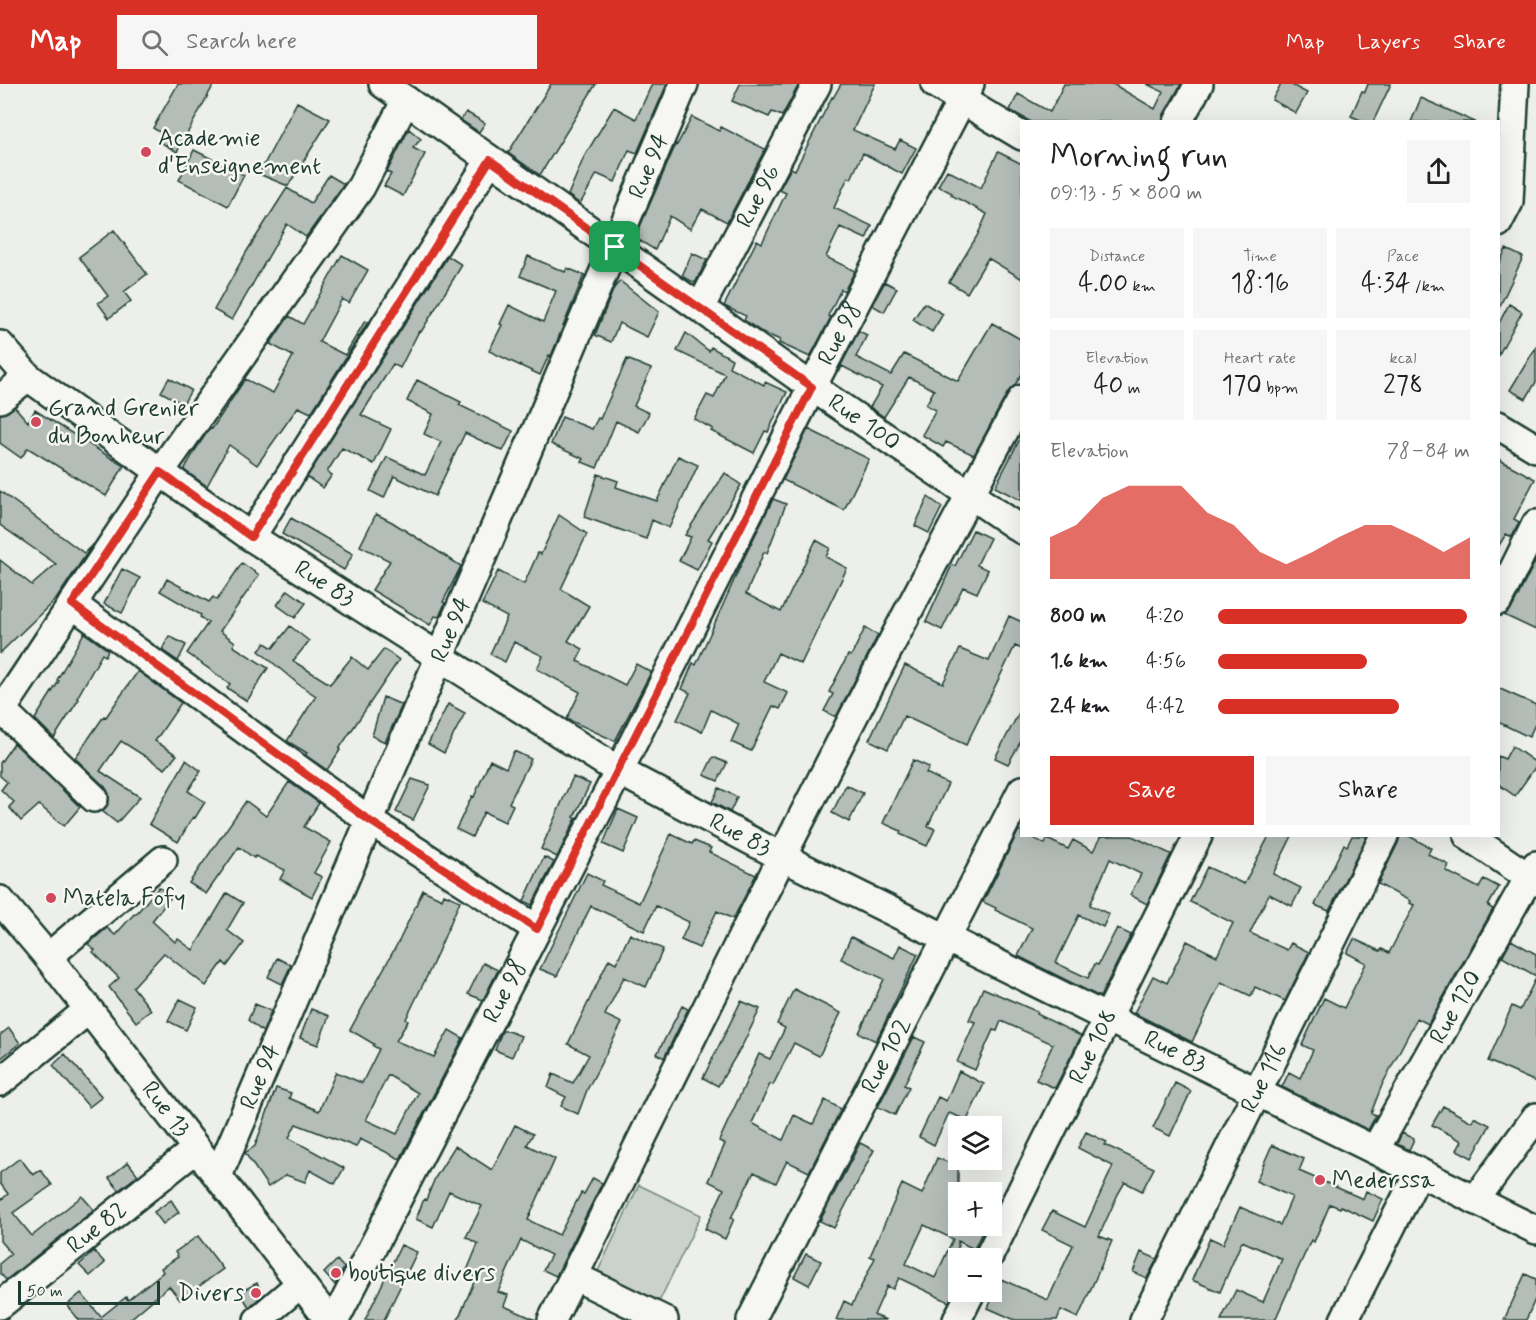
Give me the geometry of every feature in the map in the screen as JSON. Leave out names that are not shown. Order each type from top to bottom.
[{"type":"street","name":"Rue 100","points":[[383,84],[812,387],[1020,529]]},
{"type":"street","name":"Rue 94","points":[[218,1176],[684,84]]},
{"type":"street","name":"Rue 96","points":[[700,308],[817,84]]},
{"type":"street","points":[[936,84],[966,92],[1020,134]]},
{"type":"street","points":[[1179,120],[1199,84]]},
{"type":"street","points":[[1500,220],[1509,202],[1515,84]]},
{"type":"street","name":"Rue 98","points":[[336,1320],[619,771],[812,387],[966,92]]},
{"type":"street","points":[[94,798],[1,711],[160,472],[361,187],[406,100]]},
{"type":"street","points":[[251,537],[490,160]]},
{"type":"street","name":"Rue 83","points":[[0,345],[28,376],[251,537],[619,771],[782,857],[1536,1230]]},
{"type":"street","points":[[0,399],[28,376]]},
{"type":"street","points":[[552,1320],[782,857],[969,494],[1020,403]]},
{"type":"street","points":[[1500,426],[1536,448]]},
{"type":"street","points":[[1500,597],[1536,524]]},
{"type":"street","points":[[72,604],[370,821],[537,929]]},
{"type":"street","name":"Rue 102","points":[[751,1320],[1020,794]]},
{"type":"street","name":"Rue 108","points":[[993,1248],[1198,837]]},
{"type":"street","name":"Rue 116","points":[[1144,1320],[1384,837]]},
{"type":"street","points":[[1470,837],[1534,875]]},
{"type":"street","points":[[48,957],[163,860]]},
{"type":"street","name":"Rue 120","points":[[1375,1150],[1534,875]]},
{"type":"street","name":"Rue 13","points":[[0,900],[48,957],[329,1320]]},
{"type":"street","points":[[0,1082],[88,1010]]},
{"type":"street","points":[[1475,1200],[1536,1117]]},
{"type":"street","name":"Rue 82","points":[[0,1305],[196,1149]]},
{"type":"street","points":[[1344,1320],[1419,1172]]},
{"type":"street","points":[[574,1276],[664,1320]]},
{"type":"street","points":[[258,1320],[300,1284]]},
{"type":"street","points":[[957,1320],[966,1302]]},
{"type":"shaded area","points":[[639,1185],[701,1215],[659,1302],[598,1271]]},
{"type":"building","points":[[178,84],[214,84],[177,152],[160,142],[164,135],[153,128]]},
{"type":"building","points":[[551,84],[596,84],[540,175],[508,153]]},
{"type":"building","points":[[652,84],[667,84],[637,153],[629,150],[615,182],[597,174],[580,204],[568,195],[584,157],[614,107],[636,119]]},
{"type":"building","points":[[740,84],[799,84],[782,116],[772,112],[769,117],[732,101]]},
{"type":"building","points":[[841,84],[875,84],[853,130],[895,149],[900,140],[916,148],[902,174],[863,153],[851,179],[848,177],[834,208],[872,226],[866,239],[840,227],[826,257],[855,271],[844,291],[841,289],[828,316],[831,317],[810,357],[779,343],[780,340],[760,331],[744,320],[746,316],[724,306],[757,240],[762,243],[786,193],[779,190],[791,168],[795,170],[832,97]]},
{"type":"building","points":[[1064,84],[1113,84],[1155,109],[1163,92],[1147,84],[1181,84],[1162,120],[1028,120],[1010,110],[1018,94],[1050,112]]},
{"type":"building","points":[[1281,84],[1290,84],[1307,93],[1296,113],[1272,100]]},
{"type":"building","points":[[1368,84],[1391,84],[1374,120],[1360,120],[1351,116],[1362,91],[1365,92]]},
{"type":"building","points":[[1421,98],[1470,120],[1412,120]]},
{"type":"building","points":[[297,102],[330,119],[288,186],[259,174]]},
{"type":"building","points":[[466,112],[485,123],[479,132],[461,120]]},
{"type":"building","points":[[692,117],[719,131],[721,127],[765,149],[727,222],[702,209],[690,229],[670,216],[655,250],[635,238],[676,144]]},
{"type":"building","points":[[409,129],[421,139],[413,148],[425,154],[403,196],[384,186],[391,174],[387,172]]},
{"type":"building","points":[[194,150],[244,175],[228,206],[179,180]]},
{"type":"building","points":[[998,152],[1020,163],[1020,278],[988,258],[967,293],[949,282],[977,236],[987,214],[938,186],[947,170],[981,188]]},
{"type":"building","points":[[329,175],[344,184],[306,237],[287,224],[232,320],[214,310],[247,251],[287,188],[311,203]]},
{"type":"building","points":[[114,230],[147,274],[124,292],[131,301],[109,318],[98,303],[108,296],[79,257]]},
{"type":"building","points":[[1506,249],[1523,257],[1500,306],[1500,262]]},
{"type":"building","points":[[692,253],[707,260],[695,283],[682,276]]},
{"type":"building","points":[[342,255],[368,270],[349,303],[342,299],[319,342],[345,355],[365,321],[368,322],[311,413],[298,407],[257,465],[229,445],[207,486],[184,470],[196,449],[245,379],[273,393],[293,356],[270,344],[289,316],[303,324]]},
{"type":"building","points":[[448,256],[462,265],[421,332],[419,331],[400,368],[393,364],[361,415],[391,429],[374,464],[342,448],[327,472],[332,475],[323,488],[307,477]]},
{"type":"building","points":[[528,256],[565,272],[567,268],[584,275],[551,356],[549,355],[540,375],[489,351],[509,305],[543,322],[556,291],[520,276]]},
{"type":"building","points":[[620,281],[659,312],[647,337],[619,323],[611,342],[595,335],[614,288]]},
{"type":"building","points":[[885,282],[897,288],[884,312],[872,305]]},
{"type":"building","points":[[924,303],[943,314],[932,332],[913,320]]},
{"type":"building","points":[[1509,304],[1522,312],[1500,352],[1500,321]]},
{"type":"building","points":[[992,323],[1020,339],[1020,377],[1008,392],[974,455],[946,442],[943,447],[922,435],[936,410],[926,405],[934,390],[909,377],[884,417],[870,407],[882,387],[842,366],[838,371],[859,331],[867,335],[856,357],[891,375],[904,354],[958,381]]},
{"type":"building","points":[[686,333],[709,351],[711,347],[732,359],[729,367],[764,385],[765,382],[787,392],[768,432],[765,431],[754,453],[711,431],[713,429],[694,419],[707,395],[714,398],[725,374],[677,351]]},
{"type":"building","points":[[1536,347],[1536,382],[1526,399],[1510,390]]},
{"type":"building","points":[[627,359],[651,369],[634,406],[649,413],[639,432],[616,421],[597,468],[582,462],[584,459],[551,444],[562,417],[592,429],[598,418],[600,419]]},
{"type":"building","points":[[169,378],[191,390],[183,404],[161,392]]},
{"type":"building","points":[[417,380],[461,402],[459,405],[513,431],[503,451],[465,433],[435,496],[394,476],[384,498],[370,491],[387,457],[425,475],[441,442],[424,434],[433,414],[407,401]]},
{"type":"building","points":[[15,407],[28,422],[35,410],[124,466],[106,496],[28,448],[21,458],[0,443],[0,414]]},
{"type":"building","points":[[808,429],[869,459],[844,510],[783,480]]},
{"type":"building","points":[[1020,439],[1020,500],[995,487]]},
{"type":"building","points":[[678,456],[698,465],[669,528],[652,520],[646,539],[584,517],[598,474],[618,481],[616,487],[657,501]]},
{"type":"building","points":[[1500,460],[1535,479],[1514,519],[1519,522],[1512,537],[1506,534],[1500,544]]},
{"type":"building","points":[[725,473],[741,485],[708,539],[712,541],[697,570],[679,561],[691,537],[685,535]]},
{"type":"building","points":[[0,491],[84,553],[93,544],[57,598],[0,653],[0,560],[32,585],[56,564],[0,525]]},
{"type":"building","points":[[928,497],[942,507],[929,533],[915,526]]},
{"type":"building","points":[[773,499],[786,504],[767,553],[764,552],[746,594],[781,612],[816,540],[830,548],[826,557],[847,568],[801,664],[778,653],[764,682],[788,693],[780,709],[773,706],[751,751],[731,742],[739,724],[711,710],[702,732],[677,720],[690,693],[682,689],[693,663],[696,665]]},
{"type":"building","points":[[376,514],[461,566],[443,602],[445,603],[439,617],[435,616],[430,625],[372,590],[390,561],[360,546]]},
{"type":"building","points":[[559,515],[587,534],[561,589],[589,606],[568,641],[583,649],[577,661],[625,685],[636,664],[651,672],[615,741],[567,719],[580,692],[537,669],[543,656],[514,642],[505,662],[490,654],[507,617],[482,604],[498,571],[524,584]]},
{"type":"building","points":[[291,518],[353,554],[344,570],[282,534]]},
{"type":"building","points":[[973,530],[990,538],[977,565],[988,570],[977,593],[963,587],[942,630],[926,622],[952,565],[955,566]]},
{"type":"building","points":[[1536,560],[1536,630],[1504,615],[1512,608]]},
{"type":"building","points":[[242,563],[259,575],[220,631],[235,642],[233,646],[268,668],[247,701],[227,688],[230,684],[187,653],[208,623],[200,617],[201,615],[160,591],[167,579],[209,602],[213,597],[217,600]]},
{"type":"building","points":[[122,569],[140,578],[122,613],[104,604]]},
{"type":"building","points":[[288,590],[306,603],[295,618],[277,605]]},
{"type":"building","points":[[1009,616],[1020,621],[1020,648],[1015,646],[966,745],[904,716],[888,749],[869,740],[905,665],[943,683],[960,649],[989,661]]},
{"type":"building","points":[[290,626],[309,641],[293,661],[330,684],[352,657],[368,670],[384,649],[399,660],[327,770],[305,755],[307,753],[287,741],[316,696],[259,651],[265,643],[273,648]]},
{"type":"building","points":[[865,628],[878,635],[836,717],[824,711],[833,694],[829,692]]},
{"type":"building","points":[[84,633],[108,650],[105,656],[102,654],[77,698],[79,699],[54,738],[35,719],[59,681],[57,680]]},
{"type":"building","points":[[169,636],[186,645],[178,661],[162,650]]},
{"type":"building","points":[[138,671],[181,703],[155,741],[177,755],[165,769],[121,741],[100,771],[140,797],[117,823],[102,811],[109,801],[109,794],[105,787],[75,758]]},
{"type":"building","points":[[1500,689],[1536,705],[1536,722],[1529,737],[1500,723]]},
{"type":"building","points":[[383,697],[402,705],[385,742],[372,736]]},
{"type":"building","points":[[448,704],[465,713],[444,753],[428,744]]},
{"type":"building","points":[[1020,711],[1020,743],[1008,764],[995,758]]},
{"type":"building","points":[[14,743],[80,807],[64,826],[39,805],[21,821],[9,807],[14,802],[1,790],[7,782],[0,776],[0,763]]},
{"type":"building","points":[[1512,746],[1536,763],[1515,796],[1500,785],[1500,757],[1505,759]]},
{"type":"building","points":[[514,751],[531,759],[509,803],[513,805],[505,822],[484,812],[472,837],[456,829],[472,796],[474,797],[490,760],[506,768]]},
{"type":"building","points":[[713,757],[727,763],[718,781],[704,775]]},
{"type":"building","points":[[186,760],[201,771],[188,791],[205,802],[178,842],[149,824]]},
{"type":"building","points":[[913,760],[929,767],[926,773],[948,784],[928,826],[935,829],[927,846],[900,834],[901,831],[883,823]]},
{"type":"building","points":[[573,777],[590,784],[557,857],[541,849]]},
{"type":"building","points":[[412,779],[430,785],[413,820],[396,812]]},
{"type":"building","points":[[289,782],[319,803],[304,827],[331,842],[314,873],[322,877],[312,897],[280,879],[285,870],[255,856],[254,858],[239,847],[206,894],[189,883],[246,801],[266,816]]},
{"type":"building","points":[[846,785],[863,793],[849,822],[832,813]]},
{"type":"building","points":[[719,788],[737,797],[730,812],[712,802]]},
{"type":"building","points":[[618,809],[638,818],[623,853],[603,844]]},
{"type":"building","points":[[1019,830],[1020,837],[1031,837],[1045,844],[1047,839],[1068,849],[1073,840],[1093,851],[1100,837],[1134,837],[1171,854],[1147,904],[1130,895],[1141,874],[1110,859],[1090,905],[1109,914],[1103,927],[1079,915],[1056,963],[1088,978],[1095,964],[1098,965],[1117,928],[1131,935],[1100,997],[1018,956],[1032,928],[983,902]]},
{"type":"building","points":[[671,834],[692,844],[694,841],[711,848],[709,852],[756,875],[733,919],[717,911],[699,948],[681,940],[689,922],[656,906],[644,931],[591,906],[557,976],[540,969],[587,873],[603,881],[601,885],[639,903]]},
{"type":"building","points":[[1268,837],[1292,837],[1273,874],[1301,888],[1292,906],[1269,894],[1250,933],[1287,950],[1291,943],[1309,952],[1285,1001],[1255,987],[1251,996],[1221,982],[1192,1042],[1134,1013],[1153,976],[1167,983],[1187,941],[1217,956],[1233,923],[1190,902],[1207,867],[1244,884]]},
{"type":"building","points":[[1352,837],[1366,837],[1329,911],[1315,905],[1344,844],[1347,846]]},
{"type":"building","points":[[1400,837],[1411,837],[1431,848],[1428,854],[1449,865],[1446,871],[1479,888],[1484,879],[1499,887],[1488,906],[1493,909],[1428,1024],[1417,1018],[1382,1085],[1371,1113],[1376,1115],[1368,1130],[1282,1087],[1289,1072],[1300,1078],[1313,1050],[1302,1045],[1324,998],[1344,1008],[1366,963],[1347,953],[1354,939],[1389,953],[1414,905],[1378,884]]},
{"type":"building","points":[[544,857],[554,862],[532,905],[524,901]]},
{"type":"building","points":[[159,887],[171,897],[152,921],[175,942],[178,939],[193,950],[227,893],[243,903],[227,930],[244,943],[227,966],[223,962],[206,986],[164,953],[133,987],[151,1010],[136,1022],[109,987],[119,978],[88,944],[107,928],[115,935]]},
{"type":"building","points":[[423,890],[442,899],[444,894],[460,901],[406,1019],[408,1021],[396,1041],[434,1057],[449,1030],[463,1038],[400,1159],[360,1139],[356,1147],[296,1124],[289,1138],[344,1168],[335,1184],[310,1170],[305,1182],[286,1175],[268,1187],[245,1153],[255,1146],[276,1088],[291,1093],[289,1098],[319,1111],[336,1072],[362,1083],[379,1049],[350,1030],[400,939]],"holes":[[[388,1075],[418,1093],[397,1134],[366,1120]]]},
{"type":"building","points":[[630,934],[663,949],[646,987],[624,977],[605,1015],[622,1023],[587,1090],[578,1114],[561,1106],[566,1097],[548,1088],[553,1074],[573,1083],[589,1055],[568,1044],[609,959],[616,963]]},
{"type":"building","points":[[851,937],[894,958],[900,945],[918,954],[876,1041],[859,1033],[884,979],[841,959]]},
{"type":"building","points":[[1511,940],[1536,954],[1536,976],[1502,957]]},
{"type":"building","points":[[277,958],[291,965],[282,984],[268,977]]},
{"type":"building","points":[[483,963],[498,970],[483,1000],[468,994]]},
{"type":"building","points":[[1536,978],[1536,1082],[1488,1061],[1512,1006],[1520,1010]]},
{"type":"building","points":[[983,988],[1038,1012],[1037,1014],[1081,1036],[1055,1088],[1036,1080],[1053,1044],[1001,1021],[997,1031],[993,1030],[975,1070],[957,1062],[975,1022],[969,1020]]},
{"type":"building","points":[[794,989],[841,1013],[819,1056],[794,1043],[773,1085],[770,1084],[752,1123],[783,1140],[794,1115],[813,1124],[825,1100],[841,1109],[809,1172],[787,1161],[776,1183],[754,1172],[731,1218],[734,1219],[725,1239],[705,1229],[724,1189],[708,1181],[725,1144],[719,1141],[759,1054],[770,1059],[785,1028],[777,1024]]},
{"type":"building","points":[[180,999],[197,1007],[186,1030],[168,1021]]},
{"type":"building","points":[[741,1001],[760,1009],[743,1044],[718,1086],[703,1078]]},
{"type":"building","points":[[255,1004],[271,1011],[263,1032],[248,1020]]},
{"type":"building","points":[[682,1006],[688,1009],[664,1058],[657,1054]]},
{"type":"building","points":[[311,1009],[329,1016],[318,1045],[300,1038]]},
{"type":"building","points":[[9,1028],[20,1043],[0,1059],[0,1035]]},
{"type":"building","points":[[502,1031],[521,1036],[512,1057],[495,1050]]},
{"type":"building","points":[[914,1037],[925,1042],[904,1085],[909,1087],[895,1115],[878,1107]]},
{"type":"building","points":[[65,1054],[102,1097],[89,1107],[53,1065]]},
{"type":"building","points":[[959,1071],[984,1084],[969,1116],[957,1116],[949,1113],[934,1145],[919,1137],[938,1097],[946,1101]]},
{"type":"building","points":[[1175,1083],[1191,1091],[1170,1136],[1153,1128]]},
{"type":"building","points":[[1443,1106],[1472,1122],[1474,1117],[1490,1125],[1472,1158],[1457,1150],[1462,1141],[1432,1125]]},
{"type":"building","points":[[515,1125],[533,1134],[527,1145],[555,1159],[528,1220],[559,1235],[581,1193],[584,1194],[593,1178],[602,1183],[556,1276],[543,1270],[551,1255],[521,1240],[498,1292],[508,1295],[504,1306],[536,1320],[458,1320],[476,1277],[466,1273],[478,1244],[466,1237],[482,1206],[449,1191],[433,1227],[416,1219],[435,1178],[455,1146],[492,1170]]},
{"type":"building","points":[[1086,1132],[1107,1142],[1105,1145],[1154,1168],[1142,1191],[1125,1182],[1118,1194],[1099,1236],[1112,1241],[1078,1318],[1061,1310],[1057,1320],[1015,1320],[988,1308],[991,1302],[1002,1302],[1002,1279],[1048,1300],[1073,1245],[1042,1230],[1052,1211],[1085,1227],[1113,1166],[1078,1148]]},
{"type":"building","points":[[1402,1133],[1414,1139],[1409,1150],[1397,1144]]},
{"type":"building","points":[[860,1143],[874,1150],[834,1228],[820,1221]]},
{"type":"building","points":[[1272,1145],[1304,1159],[1299,1171],[1363,1199],[1366,1191],[1383,1199],[1373,1221],[1341,1206],[1340,1208],[1330,1204],[1314,1242],[1311,1240],[1275,1320],[1221,1320],[1236,1290],[1263,1302],[1282,1259],[1242,1241],[1220,1292],[1192,1280],[1210,1238],[1223,1244],[1240,1207],[1280,1225],[1292,1197],[1256,1181]]},
{"type":"building","points":[[20,1158],[33,1175],[41,1170],[52,1185],[13,1213],[32,1236],[82,1196],[94,1210],[6,1280],[0,1273],[0,1263],[11,1254],[0,1241],[0,1198],[1,1200],[8,1194],[0,1183],[0,1173]]},
{"type":"building","points":[[937,1158],[948,1162],[948,1170],[958,1170],[958,1182],[948,1182],[948,1236],[980,1236],[974,1248],[958,1241],[958,1248],[949,1248],[953,1239],[924,1225],[906,1264],[935,1278],[948,1250],[948,1302],[899,1278],[893,1289],[887,1286],[874,1315],[886,1320],[836,1320],[844,1301],[852,1305],[875,1258],[870,1256],[902,1184],[922,1194]]},
{"type":"building","points":[[128,1162],[138,1175],[119,1190],[109,1178]]},
{"type":"building","points":[[171,1200],[179,1212],[163,1224],[154,1212]]},
{"type":"building","points":[[198,1236],[223,1269],[180,1300],[169,1286],[129,1320],[79,1320],[67,1305],[81,1293],[101,1317],[126,1297],[128,1300],[163,1272],[161,1268],[178,1257],[175,1252]]},
{"type":"building","points":[[401,1245],[417,1252],[384,1320],[365,1320]]},
{"type":"building","points":[[94,1251],[105,1263],[90,1276],[79,1265]]},
{"type":"building","points":[[1141,1252],[1157,1259],[1147,1278],[1133,1272]]},
{"type":"building","points":[[806,1254],[821,1261],[809,1285],[794,1277]]},
{"type":"building","points":[[337,1260],[344,1268],[335,1285],[324,1273]]},
{"type":"building","points":[[1525,1274],[1536,1279],[1536,1297],[1526,1320],[1504,1320]]},
{"type":"building","points":[[257,1283],[263,1295],[249,1307],[240,1292]]},
{"type":"place","name":"Academie d'Enseignement","points":[[146,152]]},
{"type":"place","name":"Grand Grenier du Bonheur","points":[[36,422]]},
{"type":"place","name":"Matela Fofy","points":[[51,898]]},
{"type":"place","name":"Mederssa","points":[[1320,1180]]},
{"type":"place","name":"boutique divers","points":[[336,1273]]},
{"type":"place","name":"Divers","points":[[256,1293]]},
{"type":"route","points":[[490,160],[615,247],[812,387],[537,929],[370,821],[72,604],[160,472],[251,537],[490,160]]}]
